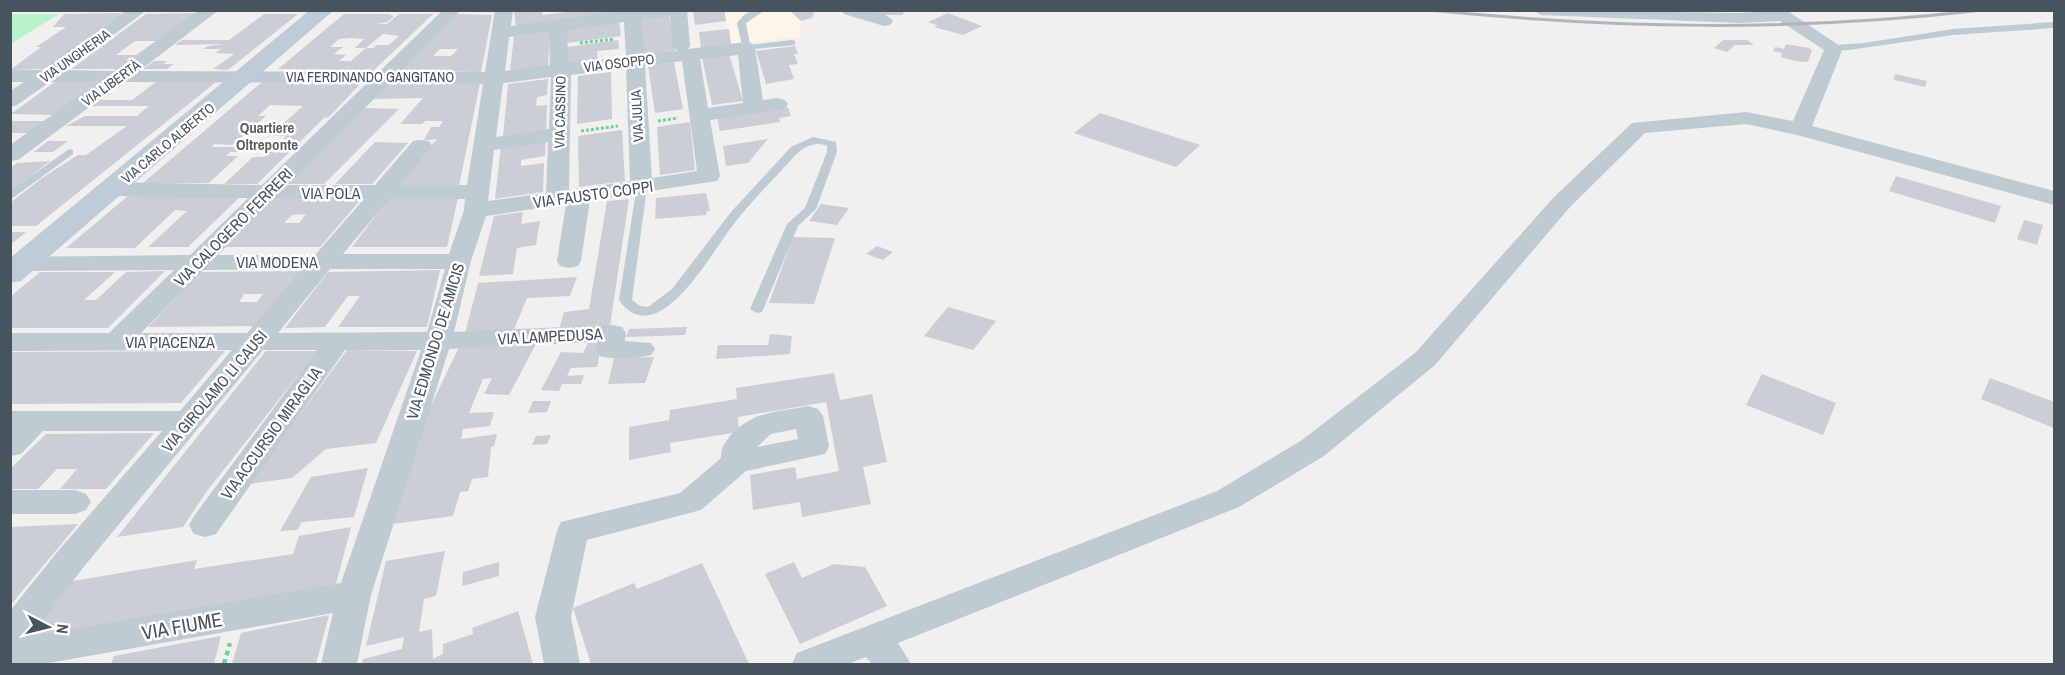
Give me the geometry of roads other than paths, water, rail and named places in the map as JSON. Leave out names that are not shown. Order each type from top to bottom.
[{"type":"main road","name":"VIA CARLO ALBERTO","points":[[15,267],[112,189],[324,10]]},
{"type":"street","name":"VIA UNGHERIA","points":[[10,101],[139,10]]},
{"type":"street","name":"VIA LIBERTÀ","points":[[10,155],[211,10]]},
{"type":"street","name":"VIA CALOGERO FERRERI","points":[[116,342],[453,10]]},
{"type":"street","points":[[502,22],[558,36],[635,13],[673,10]]},
{"type":"street","points":[[678,10],[701,115],[778,104]]},
{"type":"street","points":[[850,10],[884,21]]},
{"type":"street","points":[[1541,10],[1740,18],[1784,13],[1834,48],[1800,129]]},
{"type":"street","name":"VIA JULIA","points":[[635,13],[634,37],[641,187]]},
{"type":"street","name":"VIA EDMONDO DE AMICIS","points":[[339,664],[354,595],[438,341],[477,201],[502,22]]},
{"type":"street","name":"VIA CASSINO","points":[[558,36],[558,60],[561,70],[560,134],[568,198],[569,261]]},
{"type":"street","points":[[746,48],[754,108]]},
{"type":"street","name":"VIA OSOPPO","points":[[493,78],[635,61],[686,50],[746,48]]},
{"type":"street","name":"VIA FERDINANDO GANGITANO","points":[[10,76],[493,78]]},
{"type":"street","name":"VIA FAUSTO COPPI","points":[[477,201],[568,198],[709,176],[701,115]]},
{"type":"street","points":[[810,664],[883,651],[937,612],[1228,499],[1313,448],[1425,359],[1562,202],[1639,127],[1746,118],[1800,129],[2055,198]]},
{"type":"street","points":[[485,145],[560,134]]},
{"type":"street","name":"VIA GIROLAMO LI CAUSI","points":[[10,638],[70,560],[421,146]]},
{"type":"street","name":"VIA POLA","points":[[112,189],[383,193],[477,201]]},
{"type":"street","name":"VIA MODENA","points":[[15,267],[198,262],[459,261]]},
{"type":"street","name":"VIA LAMPEDUSA","points":[[438,341],[613,333],[610,350],[641,349]]},
{"type":"street","name":"VIA PIACENZA","points":[[10,342],[438,341]]},
{"type":"street","name":"VIA ACCURSIO MIRAGLIA","points":[[206,525],[337,342]]},
{"type":"street","points":[[10,446],[23,421],[188,421]]},
{"type":"street","points":[[562,664],[553,617],[573,531],[690,502],[737,462]]},
{"type":"street","points":[[10,502],[75,502]]},
{"type":"street","name":"VIA FIUME","points":[[10,655],[354,595]]},
{"type":"lane","points":[[761,10],[741,23],[746,48],[792,43]]},
{"type":"lane","points":[[1834,48],[1878,45],[1907,38],[1953,32],[2055,24]]},
{"type":"lane","points":[[641,187],[625,300],[630,308],[642,311],[654,309],[666,302],[728,222],[795,149],[804,142],[814,140],[832,144],[832,152],[810,209],[793,224],[757,309]]},
{"type":"lane","points":[[10,197],[69,152]]},
{"type":"railway","points":[[1429,10],[1569,21],[1706,25],[1843,22],[1983,10]]},
{"type":"district","name":"Quartiere Oltreponte","points":[[267,136]]}]
